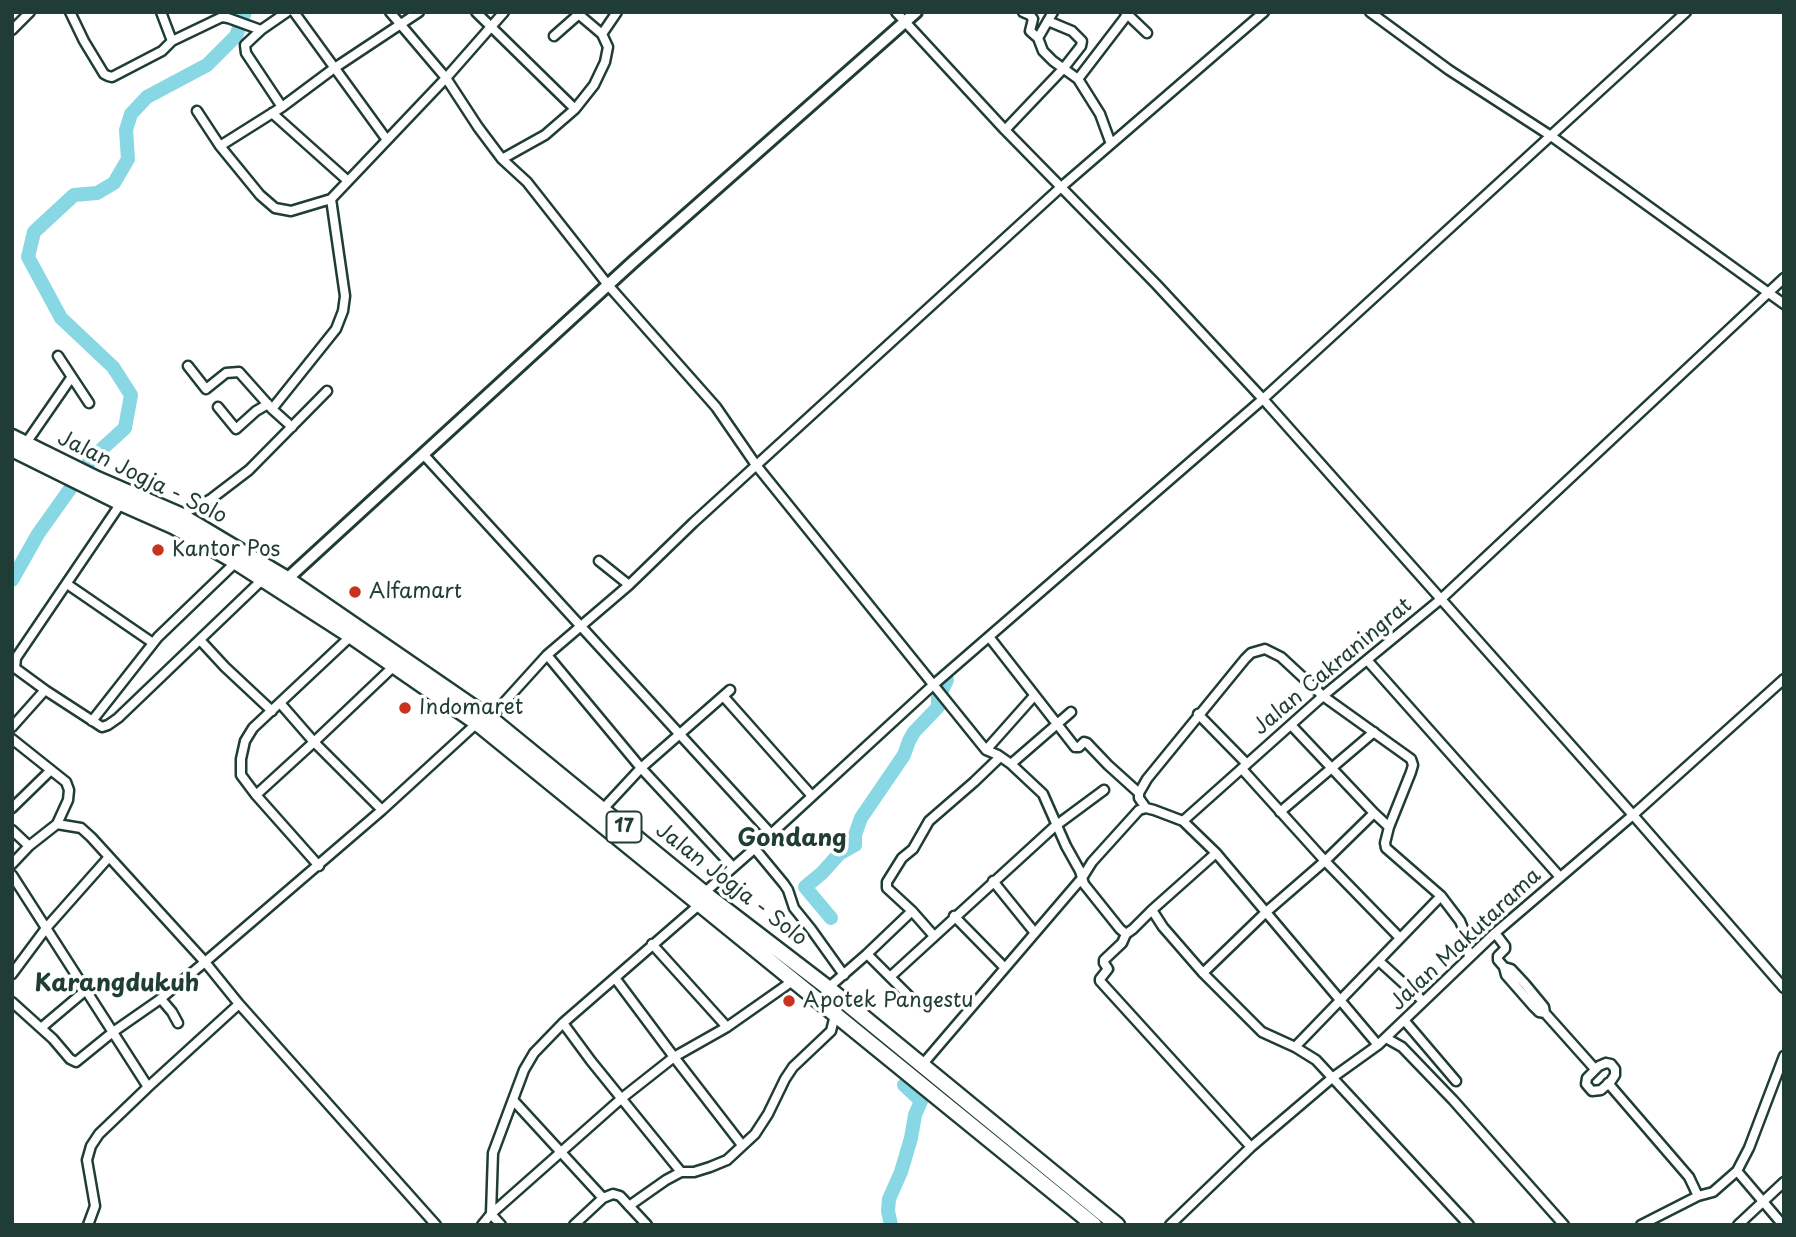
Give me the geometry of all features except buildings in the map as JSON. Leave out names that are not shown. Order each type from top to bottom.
[{"type":"highway","name":"Jalan Jogja - Solo","points":[[12,437],[26,443],[57,465]]},
{"type":"highway","name":"Jalan Jogja - Solo","points":[[12,450],[57,465],[94,483],[180,515],[287,579],[603,809],[794,980],[1094,1225]]},
{"type":"highway","name":"Jalan Jogja - Solo","points":[[94,483],[121,503],[173,526],[236,562],[394,666],[483,720],[702,898],[828,988],[1117,1225]]},
{"type":"street","points":[[12,30],[30,12]]},
{"type":"street","points":[[70,12],[104,74],[112,77],[163,51],[172,41],[222,17],[257,28]]},
{"type":"street","points":[[161,12],[172,41]]},
{"type":"street","points":[[282,107],[246,53],[245,45],[257,28],[287,12]]},
{"type":"street","points":[[294,12],[387,140]]},
{"type":"street","points":[[390,12],[446,78],[502,159],[527,182],[608,285],[716,407],[756,465],[932,686],[986,750],[1011,764],[1043,794],[1086,888],[1126,934]]},
{"type":"street","points":[[220,146],[282,107],[333,69],[419,12]]},
{"type":"street","points":[[476,12],[575,109]]},
{"type":"street","points":[[197,111],[220,146],[260,195],[275,208],[291,211],[331,199],[446,78],[504,12]]},
{"type":"street","points":[[602,34],[617,12]]},
{"type":"street","points":[[896,12],[1060,188],[1156,284],[1263,399],[1784,988]]},
{"type":"street","points":[[287,579],[608,285],[916,12]]},
{"type":"street","points":[[1023,12],[1033,19],[1030,31],[1038,38],[1042,51],[1078,79],[1100,114],[1111,144]]},
{"type":"street","points":[[1038,38],[1053,12]]},
{"type":"street","points":[[12,1002],[76,1062],[161,999],[319,866],[483,720],[547,655],[629,585],[756,465],[1060,188],[1264,12]]},
{"type":"street","points":[[1370,12],[1449,69],[1551,136],[1784,304]]},
{"type":"street","points":[[501,1225],[491,1214],[493,1153],[524,1070],[534,1053],[563,1023],[932,686],[1263,399],[1686,12]]},
{"type":"street","points":[[502,159],[545,135],[575,109],[594,85],[605,62],[608,47],[602,34],[578,13],[554,36]]},
{"type":"street","points":[[1078,79],[1126,13],[1147,33]]},
{"type":"street","points":[[1005,130],[1081,46],[1082,41],[1072,31],[1048,21]]},
{"type":"street","points":[[272,113],[348,181]]},
{"type":"street","points":[[218,407],[236,429],[256,411],[270,407],[337,329],[345,296],[331,199]]},
{"type":"street","name":"Jalan Cakraningrat","points":[[1183,821],[1323,696],[1441,599],[1784,278]]},
{"type":"street","points":[[58,356],[89,403]]},
{"type":"street","points":[[188,366],[206,389],[226,373],[239,372],[292,427]]},
{"type":"street","points":[[26,443],[71,378]]},
{"type":"street","points":[[180,515],[234,484],[264,457],[327,391]]},
{"type":"street","points":[[424,454],[771,834]]},
{"type":"street","points":[[121,503],[15,663],[15,668],[102,727],[117,718],[263,579]]},
{"type":"street","points":[[599,561],[629,585]]},
{"type":"street","points":[[92,721],[153,643],[236,562]]},
{"type":"street","points":[[66,584],[153,643]]},
{"type":"street","points":[[319,866],[241,775],[241,759],[245,741],[253,728],[351,636]]},
{"type":"street","points":[[990,638],[1074,747],[1087,743],[1139,793]]},
{"type":"street","points":[[200,640],[272,711]]},
{"type":"street","points":[[1146,808],[1139,798],[1139,793],[1147,779],[1251,653],[1265,649],[1281,657],[1323,696],[1411,759],[1413,765],[1389,827],[1386,848],[1441,896],[1460,921],[1469,957]]},
{"type":"street","points":[[547,655],[640,768],[733,867]]},
{"type":"street","points":[[1367,660],[1560,877]]},
{"type":"street","points":[[256,795],[394,666]]},
{"type":"street","name":"Jalan Makutarama","points":[[1170,1225],[1251,1147],[1332,1078],[1386,1038],[1495,933],[1633,815],[1784,679]]},
{"type":"street","points":[[12,727],[45,690]]},
{"type":"street","points":[[603,809],[640,768],[727,693],[812,796]]},
{"type":"street","points":[[986,750],[1034,696]]},
{"type":"street","points":[[280,703],[314,742],[382,810]]},
{"type":"street","points":[[1011,764],[1071,712]]},
{"type":"street","points":[[1198,714],[1280,812],[1399,938]]},
{"type":"street","points":[[1291,726],[1389,827]]},
{"type":"street","points":[[1280,812],[1374,732]]},
{"type":"street","points":[[12,739],[66,782],[69,790],[68,800],[57,824],[29,846],[12,864]]},
{"type":"street","points":[[934,936],[887,888],[887,882],[902,858],[913,849],[929,821],[1000,757]]},
{"type":"street","points":[[12,808],[51,770]]},
{"type":"street","points":[[890,977],[1057,824],[1104,790]]},
{"type":"street","points":[[922,1065],[1082,878],[1092,862],[1139,810],[1146,808],[1183,821],[1216,853],[1378,1045]]},
{"type":"street","points":[[1203,973],[1374,813]]},
{"type":"street","points":[[57,824],[81,828],[92,837],[436,1225]]},
{"type":"street","points":[[12,830],[29,846]]},
{"type":"street","points":[[755,849],[784,884],[794,908],[844,975]]},
{"type":"street","points":[[1216,853],[1126,934],[1122,943],[1104,960],[1108,969],[1100,981],[1251,1147]]},
{"type":"street","points":[[12,974],[47,927],[109,857]]},
{"type":"street","points":[[12,875],[148,1087]]},
{"type":"street","points":[[993,881],[1035,933]]},
{"type":"street","points":[[1295,1047],[1441,896]]},
{"type":"street","points":[[828,988],[912,911]]},
{"type":"street","points":[[1152,911],[1203,973],[1262,1032],[1316,1060],[1469,1225]]},
{"type":"street","points":[[954,916],[1005,968]]},
{"type":"street","points":[[1495,933],[1505,946],[1498,960],[1506,975],[1522,986],[1534,1007],[1545,1013],[1595,1069]]},
{"type":"street","points":[[652,944],[727,1027]]},
{"type":"street","points":[[867,954],[915,1002]]},
{"type":"street","points":[[1379,961],[1423,1001]]},
{"type":"street","points":[[615,978],[743,1145]]},
{"type":"street","points":[[482,1225],[491,1214],[622,1098],[674,1057],[727,1027],[794,980]]},
{"type":"street","points":[[41,1028],[86,990]]},
{"type":"street","points":[[161,999],[173,1012],[178,1024]]},
{"type":"street","points":[[629,1206],[681,1172],[694,1172],[727,1160],[755,1134],[793,1067],[831,1031],[835,1013],[843,1000]]},
{"type":"street","points":[[88,1225],[95,1206],[87,1160],[90,1146],[148,1087],[239,1004]]},
{"type":"street","points":[[1404,1020],[1456,1082]]},
{"type":"street","points":[[563,1023],[681,1172]]},
{"type":"street","points":[[1386,1038],[1402,1047],[1453,1100],[1564,1225]]},
{"type":"street","points":[[1641,1225],[1698,1196],[1713,1192],[1737,1171],[1784,1056]]},
{"type":"street","points":[[1606,1063],[1615,1069],[1615,1075],[1608,1083],[1601,1090],[1594,1091],[1586,1084],[1587,1078],[1595,1069],[1606,1063]]},
{"type":"street","points":[[1608,1083],[1689,1177],[1698,1196]]},
{"type":"street","points":[[513,1100],[603,1198]]},
{"type":"street","points":[[1737,1171],[1783,1225]]},
{"type":"street","points":[[1738,1225],[1784,1182]]},
{"type":"street","points":[[574,1225],[603,1198],[613,1194],[620,1196],[647,1225]]},
{"type":"waterway","points":[[12,580],[38,534],[92,458],[125,428],[131,395],[113,367],[61,318],[28,257],[34,232],[74,195],[97,193],[114,183],[128,159],[126,130],[131,114],[147,97],[207,65],[236,36],[245,12]]},
{"type":"waterway","points":[[831,918],[805,887],[839,854],[855,845],[855,835],[861,818],[904,755],[914,732],[938,707],[938,698],[947,680],[945,675]]},
{"type":"waterway","points":[[891,1225],[889,1199],[901,1172],[921,1101],[904,1085]]},
{"type":"place","name":"Kantor Pos","points":[[158,550]]},
{"type":"place","name":"Alfamart","points":[[355,592]]},
{"type":"place","name":"Indomaret","points":[[405,708]]},
{"type":"place","name":"Apotek Pangestu","points":[[789,1001]]},
{"type":"district","name":"Gondang","points":[[792,839]]},
{"type":"district","name":"Karangdukuh","points":[[117,984]]}]
